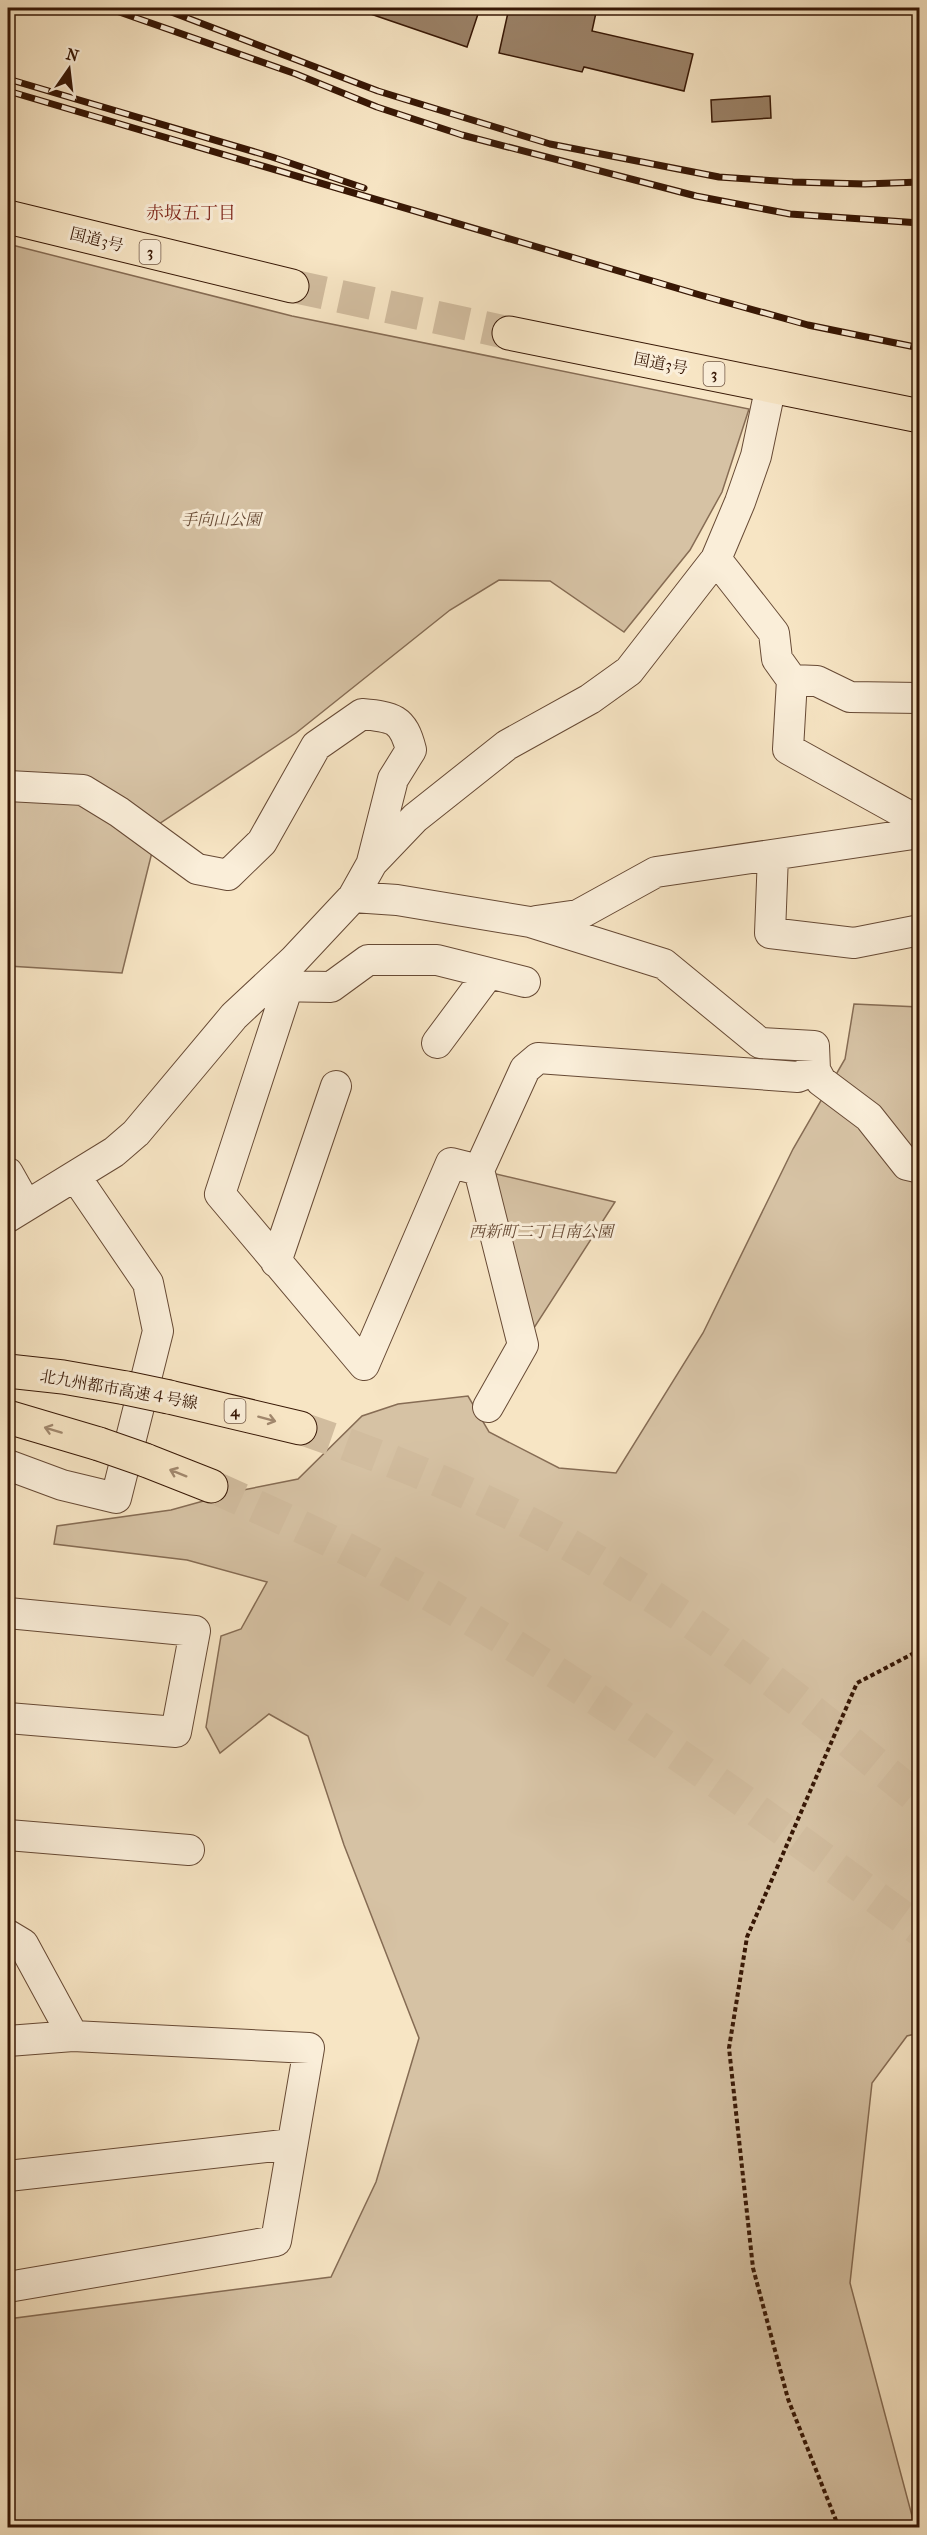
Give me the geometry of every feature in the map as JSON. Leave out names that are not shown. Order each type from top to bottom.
[{"type":"highway","name":"国道3号","points":[[8,217],[292,286]]},
{"type":"highway","name":"国道3号","points":[[509,333],[920,416]]},
{"type":"highway","name":"北九州都市高速４号線","points":[[8,1371],[63,1377],[169,1396],[300,1428]]},
{"type":"highway","points":[[8,1417],[99,1444],[212,1486]]},
{"type":"street","points":[[479,1170],[451,1163],[364,1365],[220,1194],[276,986],[294,960],[353,897],[372,863],[415,818],[507,745],[590,699],[628,670],[716,559],[756,456],[771,385]]},
{"type":"street","points":[[716,559],[774,633],[777,659],[792,680],[788,749],[920,822]]},
{"type":"street","points":[[792,680],[817,681],[850,697],[920,698]]},
{"type":"street","points":[[8,786],[83,790],[119,812],[197,869],[228,875],[262,842],[316,746],[362,714],[389,717],[406,732],[411,750],[393,779],[372,863]]},
{"type":"street","points":[[530,922],[578,915],[656,872],[920,833]]},
{"type":"street","points":[[773,855],[770,933],[854,943],[920,930]]},
{"type":"street","points":[[353,897],[397,900],[530,922],[664,964],[760,1043],[814,1046],[814,1070],[821,1081],[869,1117],[908,1165],[920,1168]]},
{"type":"street","points":[[8,1173],[17,1211],[114,1152],[136,1133],[234,1016],[276,986],[331,987],[368,960],[437,960],[525,982]]},
{"type":"street","points":[[437,1043],[489,973]]},
{"type":"street","points":[[488,1407],[523,1345],[479,1170],[525,1069],[538,1058],[798,1077],[814,1070]]},
{"type":"street","points":[[276,1262],[336,1086]]},
{"type":"street","points":[[8,1465],[62,1485],[116,1498],[158,1331],[148,1282],[75,1176]]},
{"type":"street","points":[[8,1613],[195,1631],[176,1732],[8,1718]]},
{"type":"street","points":[[8,1835],[189,1850]]},
{"type":"street","points":[[8,1935],[23,1944],[73,2036]]},
{"type":"street","points":[[8,2041],[73,2036],[309,2048],[276,2241],[8,2287]]},
{"type":"street","points":[[8,2176],[292,2144]]},
{"type":"path","points":[[838,2528],[788,2399],[753,2268],[729,2048],[747,1937],[857,1683],[920,1650]]},
{"type":"green space","name":"手向山公園","points":[[8,244],[292,316],[749,409],[722,492],[690,550],[624,632],[550,581],[499,580],[450,610],[296,733],[159,824],[122,973],[8,966]]},
{"type":"green space","points":[[854,1004],[919,1007],[919,2033],[907,2036],[872,2083],[850,2283],[915,2527],[8,2527],[8,2319],[331,2277],[376,2182],[419,2038],[344,1845],[308,1736],[269,1714],[220,1753],[206,1727],[221,1636],[241,1629],[267,1582],[187,1560],[54,1544],[57,1526],[171,1510],[243,1490],[298,1479],[362,1416],[398,1404],[468,1396],[489,1432],[559,1468],[616,1473],[703,1333],[793,1149],[845,1059]]},
{"type":"green space","name":"西新町二丁目南公園","points":[[479,1170],[615,1202],[523,1345]]},
{"type":"building","points":[[360,8],[459,8],[478,14],[467,47],[359,10]]},
{"type":"building","points":[[509,8],[597,8],[592,31],[693,54],[684,91],[584,67],[582,72],[499,53]]},
{"type":"building","points":[[770,96],[771,118],[712,122],[711,100]]},
{"type":"tunnel","points":[[292,286],[509,333]]},
{"type":"tunnel","points":[[300,1428],[412,1469],[485,1501],[590,1557],[711,1636],[759,1671],[817,1715],[920,1800]]},
{"type":"tunnel","points":[[211,1486],[355,1553],[516,1647],[654,1738],[920,1930]]},
{"type":"railway","points":[[108,8],[296,74],[377,107],[462,135],[696,196],[790,214],[920,223]]},
{"type":"railway","points":[[161,8],[378,91],[550,144],[719,177],[865,184],[920,182]]},
{"type":"railway","points":[[8,79],[272,157],[364,188]]},
{"type":"railway","points":[[8,91],[700,295],[808,325],[920,348]]},
{"type":"district","name":"赤坂五丁目","points":[[191,213]]}]
